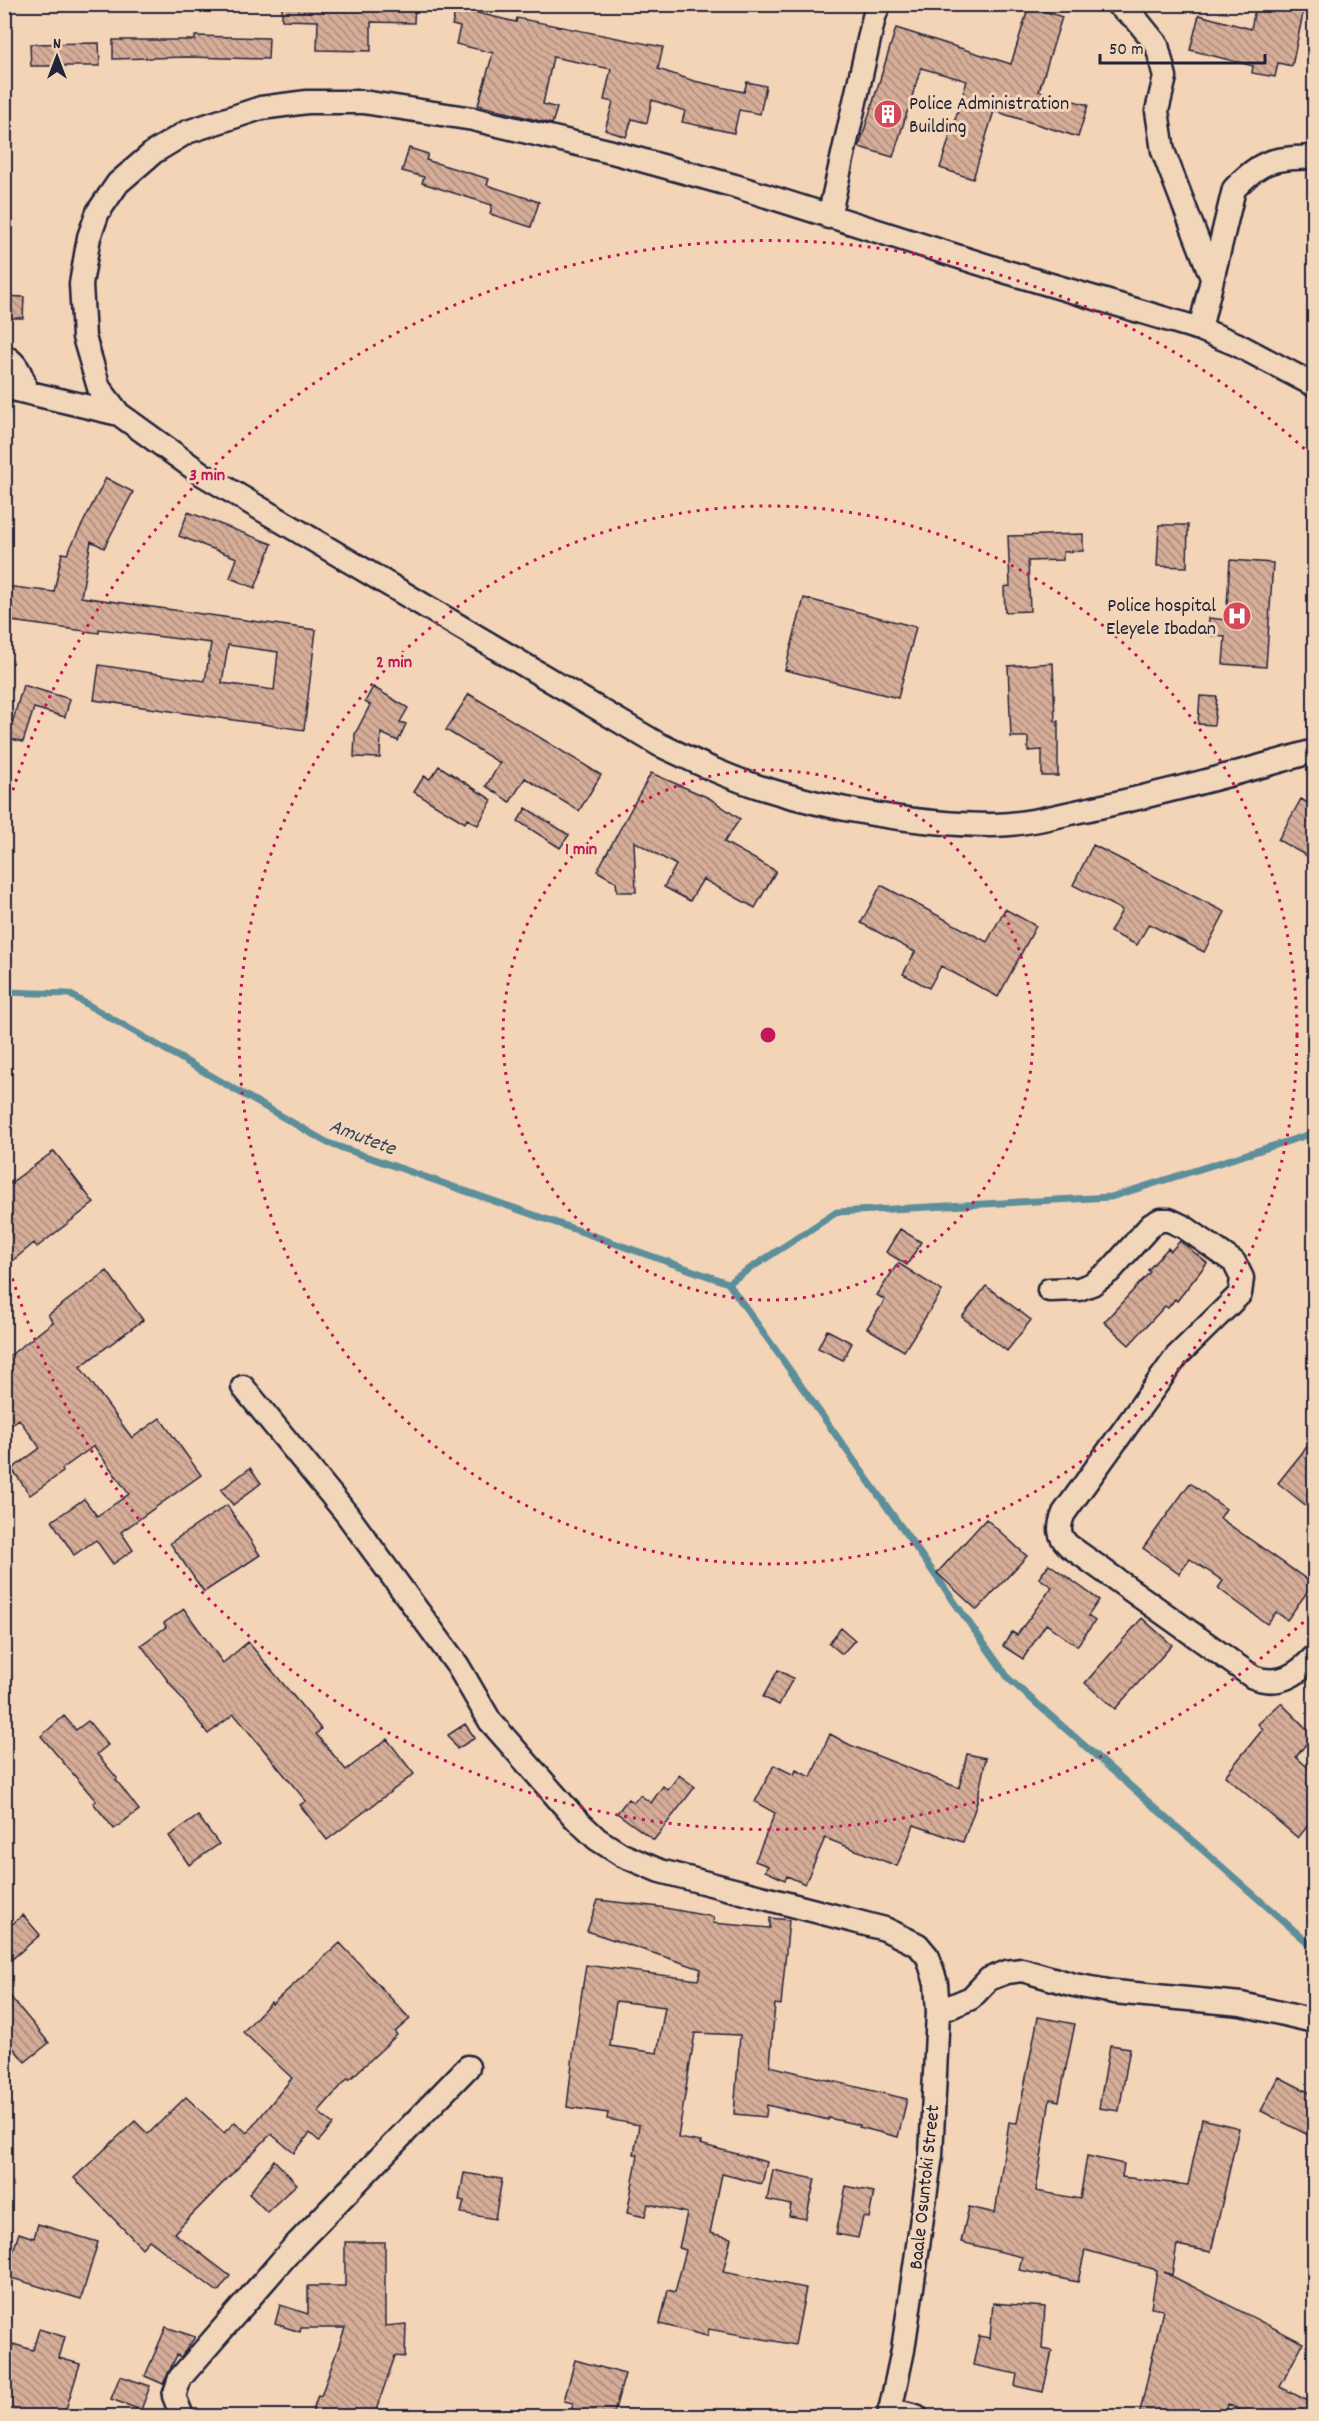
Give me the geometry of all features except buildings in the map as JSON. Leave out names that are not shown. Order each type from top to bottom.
[{"type":"street","points":[[830,217],[874,17],[879,4]]},
{"type":"street","points":[[1117,4],[1136,19],[1157,45],[1165,77],[1157,111],[1163,151],[1212,278]]},
{"type":"street","points":[[1314,385],[1236,344],[1200,329],[735,186],[612,152],[473,119],[363,102],[307,102],[261,108],[187,132],[154,152],[118,183],[98,212],[89,237],[81,284],[84,337],[99,388],[119,414],[202,474],[657,744],[762,788],[875,814],[992,825],[1029,821],[1151,795],[1225,777],[1314,751]]},
{"type":"street","points":[[1200,329],[1234,189],[1249,173],[1275,159],[1314,158]]},
{"type":"street","points":[[4,356],[13,361],[21,372],[27,392]]},
{"type":"street","points":[[4,387],[119,414]]},
{"type":"street","points":[[1049,1290],[1079,1289],[1092,1284],[1110,1270],[1151,1225],[1160,1220],[1169,1220],[1184,1227],[1234,1262],[1242,1278],[1240,1294],[1177,1356],[1064,1513],[1059,1531],[1062,1540],[1069,1546],[1253,1677],[1262,1680],[1284,1680],[1299,1673],[1314,1657]]},
{"type":"street","name":"Baale Osuntoki Street","points":[[243,1387],[346,1513],[458,1666],[490,1721],[575,1818],[597,1839],[622,1855],[660,1871],[885,1929],[918,1945],[928,1957],[936,1983],[938,2012],[931,2155],[903,2350],[890,2413]]},
{"type":"street","points":[[938,2012],[971,1998],[989,1979],[1007,1972],[1022,1970],[1084,1987],[1241,2004],[1314,2021]]},
{"type":"street","points":[[182,2416],[174,2396],[180,2378],[292,2249],[468,2067]]},
{"type":"street","points":[[890,2413],[916,2416]]},
{"type":"waterway","name":"Amutete","points":[[4,992],[69,994],[328,1143],[728,1283]]},
{"type":"waterway","points":[[728,1283],[837,1212],[1111,1197],[1314,1133]]},
{"type":"waterway","points":[[728,1283],[1009,1679],[1314,1948]]},
{"type":"place","name":"Police Administration Building","points":[[888,114]]},
{"type":"place","name":"Police hospital Eleyele Ibadan","points":[[1237,616]]}]
